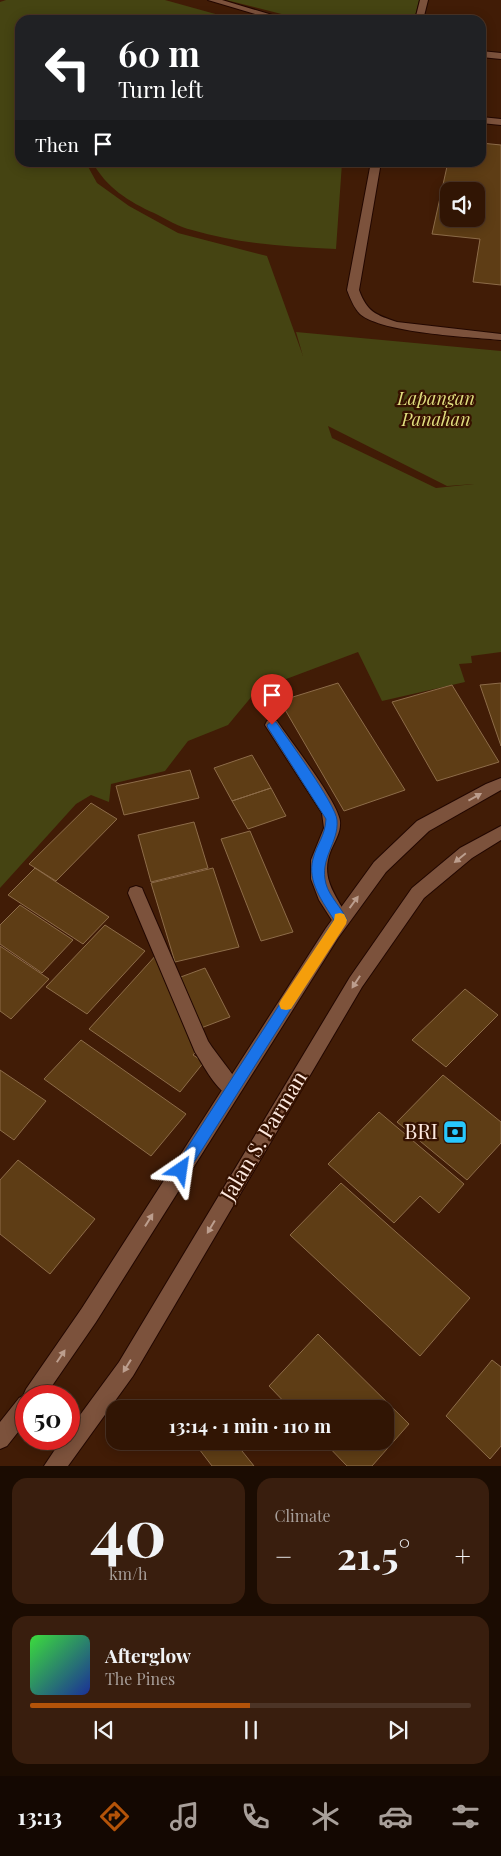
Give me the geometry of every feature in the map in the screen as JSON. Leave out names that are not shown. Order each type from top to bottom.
[{"type":"main road","points":[[212,0],[267,15]]},
{"type":"main road","points":[[420,15],[424,0]]},
{"type":"main road","points":[[486,54],[501,56]]},
{"type":"main road","points":[[486,120],[501,122]]},
{"type":"main road","points":[[375,167],[352,290],[357,301],[364,310],[377,319],[396,325],[501,337]]},
{"type":"main road","points":[[272,725],[320,797],[332,819],[331,833],[319,860],[319,885],[341,920]]},
{"type":"main road","points":[[41,1385],[89,1315],[341,920],[380,867],[422,826],[501,784]]},
{"type":"main road","name":"Jalan S. Parman","points":[[55,1466],[126,1369],[356,982],[418,893],[466,853],[501,832]]},
{"type":"main road","points":[[136,893],[201,1046],[212,1064],[232,1089]]},
{"type":"main road","points":[[0,1439],[15,1419]]},
{"type":"green space","name":"Lapangan Panahan","points":[[6,0],[165,0],[219,15],[15,15],[15,167],[88,167],[97,183],[129,206],[178,233],[267,256],[303,356],[296,332],[501,351],[501,652],[471,656],[472,663],[459,664],[465,682],[382,701],[358,652],[257,690],[228,725],[188,741],[165,771],[111,784],[109,802],[91,795],[76,804],[0,888],[0,2]],"holes":[[[328,426],[447,486],[474,484],[436,488],[332,438]]]},
{"type":"green space","points":[[226,0],[419,0],[415,15],[285,15]]},
{"type":"green space","points":[[95,167],[342,167],[336,249],[246,242],[187,229],[127,199],[98,172]]},
{"type":"building","points":[[486,144],[501,145],[501,285],[473,282],[480,239],[432,234],[440,198],[440,227],[485,227],[485,182],[444,182],[447,167],[486,167]]},
{"type":"building","points":[[338,683],[405,790],[344,811],[280,701]]},
{"type":"building","points":[[501,683],[501,746],[480,685]]},
{"type":"building","points":[[452,685],[499,762],[437,781],[392,702]]},
{"type":"building","points":[[252,755],[271,788],[232,801],[214,768]]},
{"type":"building","points":[[190,770],[199,798],[124,815],[116,786]]},
{"type":"building","points":[[271,788],[286,816],[248,829],[232,801]]},
{"type":"building","points":[[91,803],[117,819],[56,881],[29,864]]},
{"type":"building","points":[[194,822],[208,868],[151,882],[138,835]]},
{"type":"building","points":[[250,831],[293,932],[261,941],[221,839]]},
{"type":"building","points":[[35,868],[109,917],[83,944],[8,895]]},
{"type":"building","points":[[213,868],[239,947],[175,962],[151,883]]},
{"type":"building","points":[[20,905],[73,940],[42,973],[0,944],[0,925]]},
{"type":"building","points":[[105,925],[145,951],[87,1014],[46,987]]},
{"type":"building","points":[[0,946],[49,979],[11,1019],[0,1011]]},
{"type":"building","points":[[158,953],[199,1048],[193,1055],[204,1062],[180,1092],[89,1029]]},
{"type":"building","points":[[205,968],[230,1017],[201,1028],[178,978]]},
{"type":"building","points":[[465,989],[498,1015],[446,1067],[412,1040]]},
{"type":"building","points":[[81,1040],[186,1114],[151,1156],[44,1079]]},
{"type":"building","points":[[0,1070],[46,1101],[14,1140],[0,1130]]},
{"type":"building","name":"BRI","points":[[443,1075],[501,1122],[501,1143],[467,1180],[397,1122]]},
{"type":"building","points":[[379,1112],[464,1184],[439,1213],[420,1196],[394,1223],[328,1164]]},
{"type":"building","points":[[18,1160],[95,1219],[50,1274],[0,1234],[0,1180]]},
{"type":"building","points":[[341,1183],[470,1298],[420,1356],[290,1235]]},
{"type":"building","points":[[318,1334],[385,1400],[282,1400],[269,1386]]},
{"type":"building","points":[[492,1360],[501,1367],[501,1446],[490,1459],[446,1416]]},
{"type":"building","points":[[394,1409],[409,1424],[394,1441]]},
{"type":"building","points":[[200,1450],[241,1450],[254,1466],[212,1466]]},
{"type":"building","points":[[332,1450],[386,1450],[372,1466],[347,1466]]},
{"type":"slow traffic","points":[[286,1004],[341,920],[340,918]]},
{"type":"place","name":"BRI","points":[[455,1132]]},
{"type":"route","points":[[181,1170],[341,920],[319,885],[319,860],[331,833],[332,819],[320,797],[272,725]]}]
